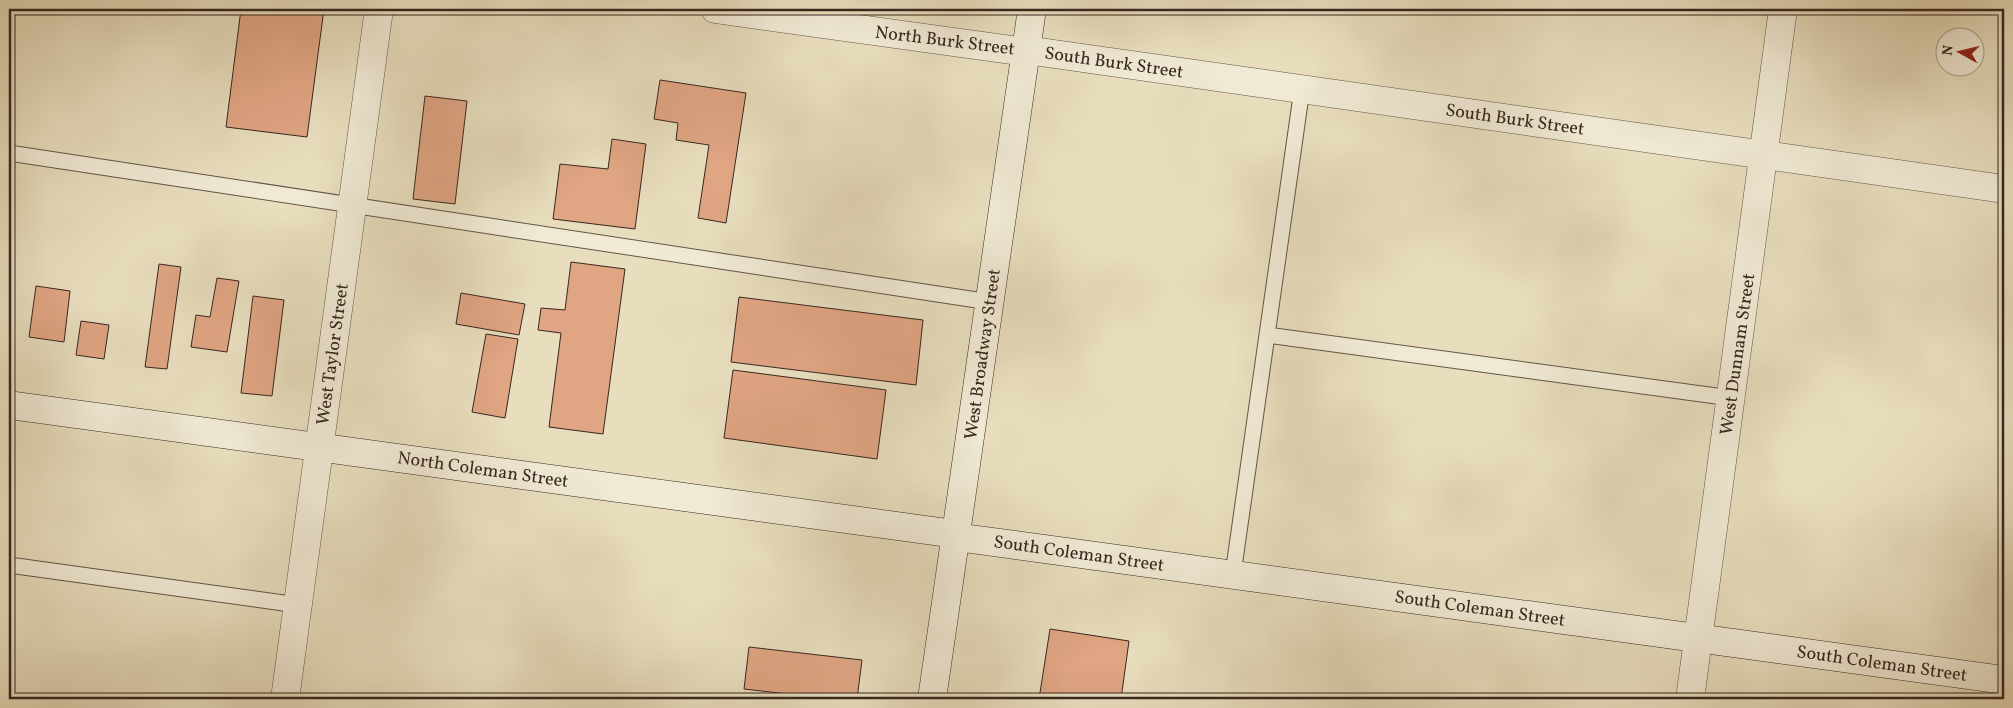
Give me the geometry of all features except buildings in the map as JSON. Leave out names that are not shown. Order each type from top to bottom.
[{"type":"street","name":"West Taylor Street","points":[[285,699],[379,9]]},
{"type":"street","name":"North Burk Street","points":[[715,9],[1018,51],[1026,50]]},
{"type":"street","name":"West Broadway Street","points":[[932,699],[1032,9]]},
{"type":"street","name":"West Dunnam Street","points":[[1690,699],[1783,9]]},
{"type":"street","name":"South Burk Street","points":[[1026,50],[2004,189]]},
{"type":"street","name":"North Coleman Street","points":[[9,405],[948,533],[956,537]]},
{"type":"street","name":"South Coleman Street","points":[[956,537],[2004,680]]},
{"type":"lane","points":[[1233,574],[1302,89]]},
{"type":"lane","points":[[9,153],[990,302]]},
{"type":"lane","points":[[1267,335],[1731,398]]},
{"type":"lane","points":[[9,565],[298,605]]}]
